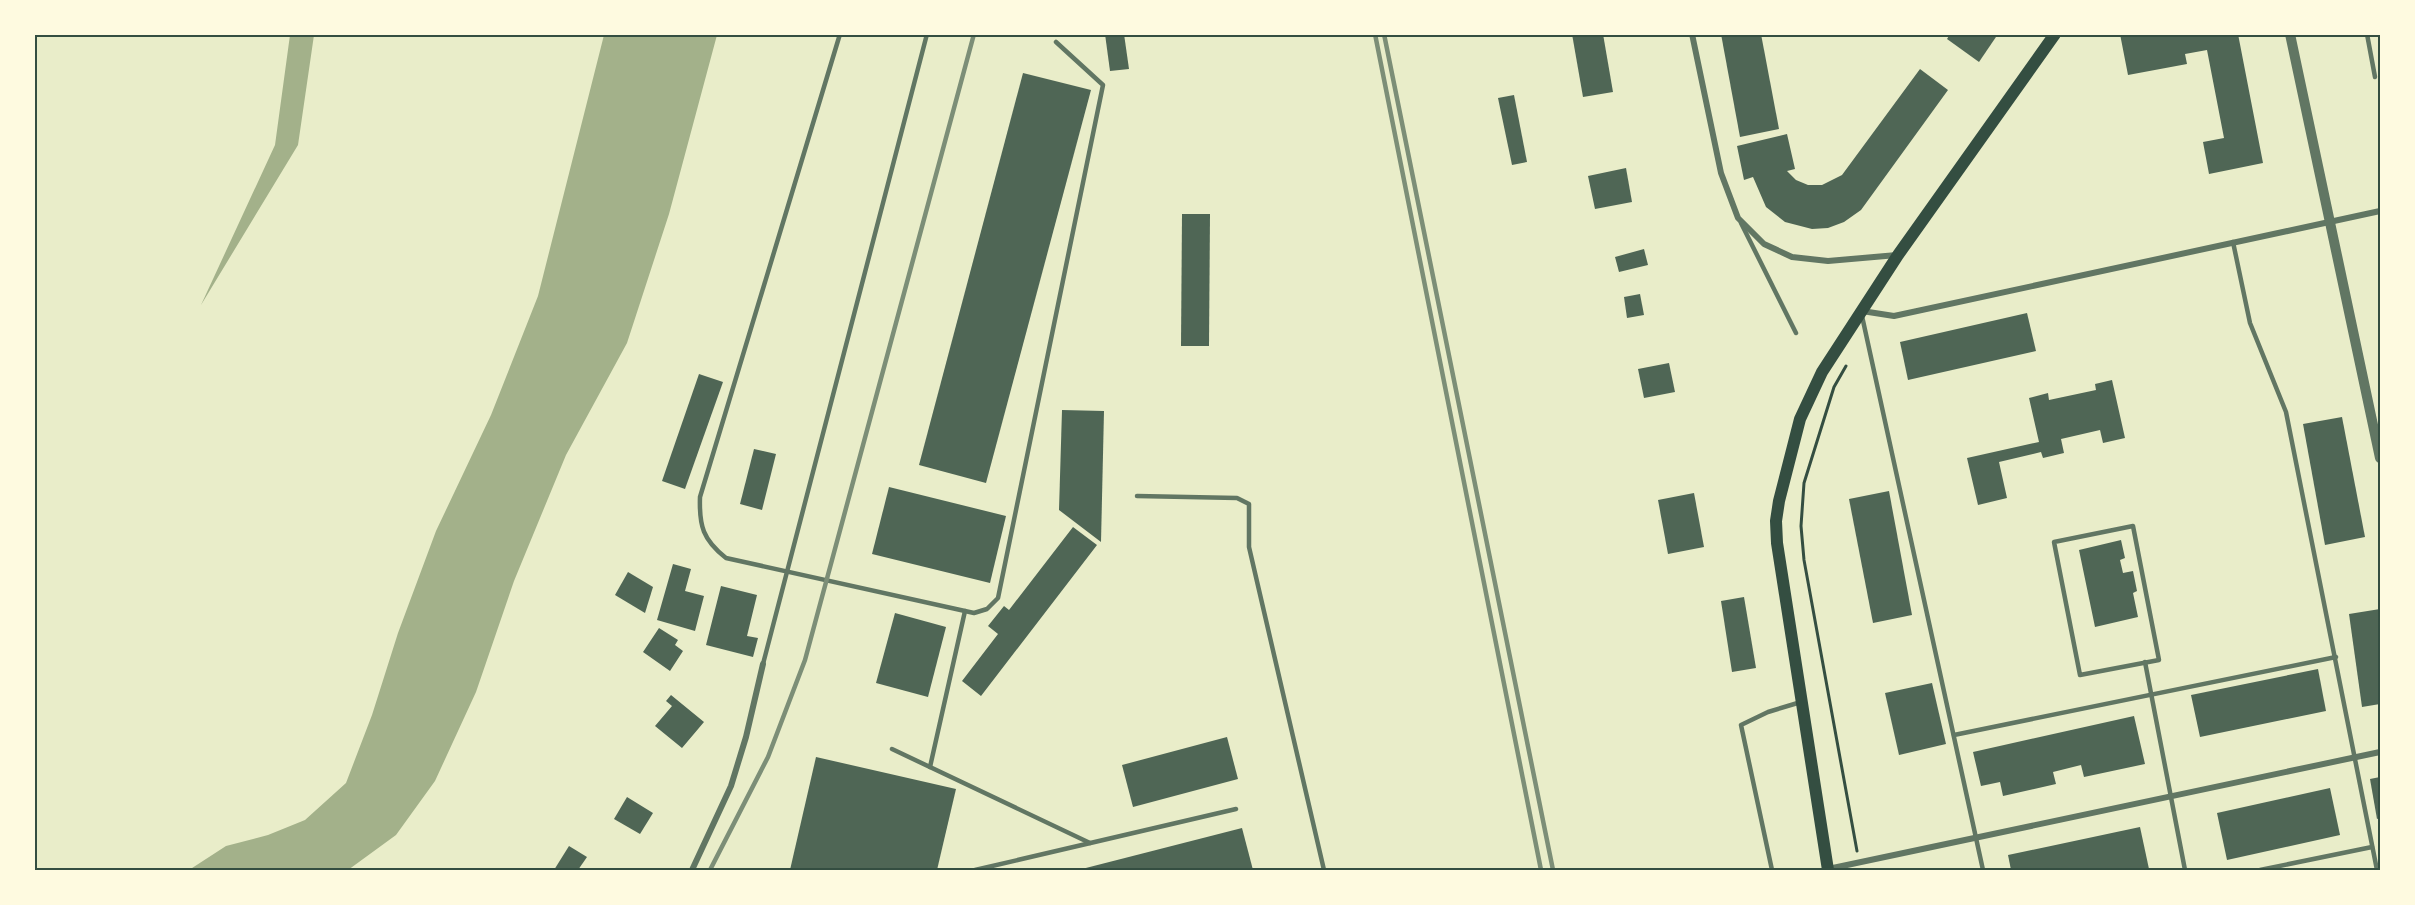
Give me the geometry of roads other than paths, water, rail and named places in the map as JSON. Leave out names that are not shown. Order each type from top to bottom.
[{"type":"main road","points":[[1828,870],[1777,543],[1776,521],[1800,419],[1822,372],[1898,255],[2055,34]]},
{"type":"street","points":[[1692,34],[1721,173],[1738,218],[1764,244],[1792,257],[1828,261],[1898,255]]},
{"type":"street","points":[[2290,34],[2380,458]]},
{"type":"street","points":[[1861,311],[1894,316],[2380,211]]},
{"type":"street","points":[[692,870],[732,786],[746,737],[762,663]]},
{"type":"street","points":[[1828,870],[2380,752]]},
{"type":"lane","points":[[840,34],[700,497],[700,518],[704,534],[715,549],[726,558],[974,613],[987,609],[998,598],[1103,85],[1056,42]]},
{"type":"lane","points":[[762,663],[927,34]]},
{"type":"lane","points":[[2367,34],[2375,77]]},
{"type":"lane","points":[[1738,218],[1796,333]]},
{"type":"lane","points":[[2233,242],[2250,323],[2286,412],[2377,870]]},
{"type":"lane","points":[[1861,311],[1983,870]]},
{"type":"lane","points":[[1137,496],[1237,498],[1249,504],[1248,547],[1324,870]]},
{"type":"lane","points":[[2133,526],[2159,660],[2145,662],[2080,675],[2054,542],[2133,526]]},
{"type":"lane","points":[[930,767],[965,611]]},
{"type":"lane","points":[[1954,735],[2336,657]]},
{"type":"lane","points":[[2145,662],[2185,870]]},
{"type":"lane","points":[[1772,870],[1741,725],[1768,712],[1802,702]]},
{"type":"lane","points":[[892,749],[1090,843]]},
{"type":"lane","points":[[975,870],[1236,809]]},
{"type":"lane","points":[[2260,870],[2372,847]]},
{"type":"railway","points":[[710,870],[768,757],[805,660],[974,34]]},
{"type":"railway","points":[[1375,34],[1541,870]]},
{"type":"railway","points":[[1384,34],[1553,870]]}]
